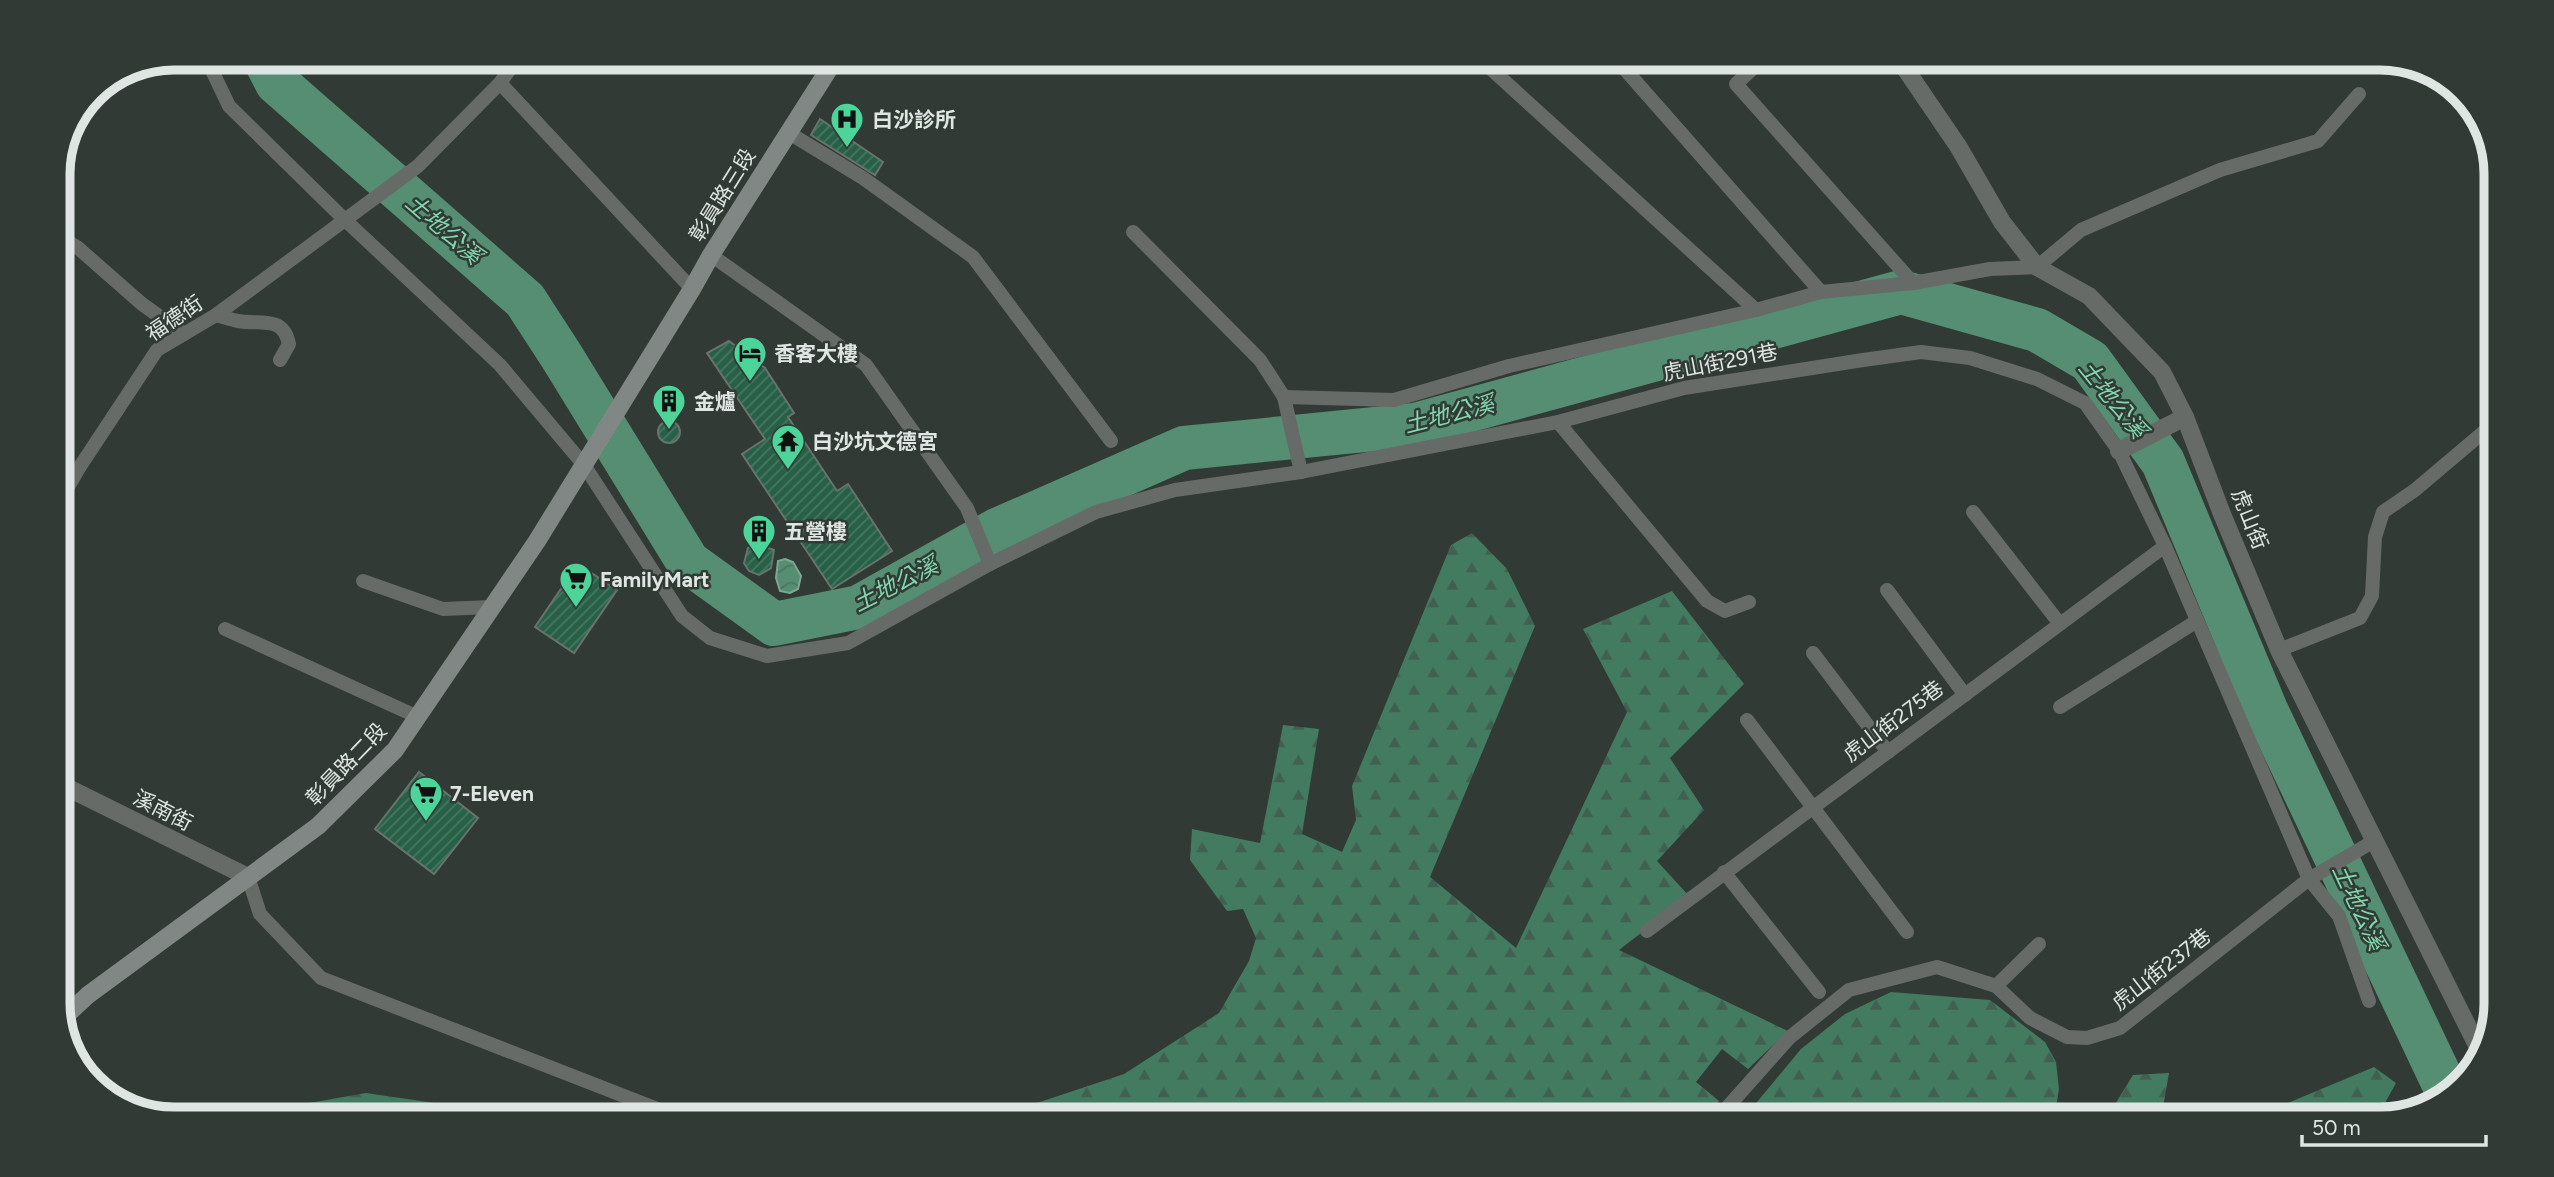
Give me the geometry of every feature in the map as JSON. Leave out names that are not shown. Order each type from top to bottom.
[{"type":"main road","name":"彰員路三段","points":[[584,465],[711,255],[828,70]]},
{"type":"main road","name":"彰員路二段","points":[[70,1011],[88,995],[318,826],[395,750],[584,465]]},
{"type":"street","name":"虎山街","points":[[1906,70],[1958,146],[2002,222],[2037,267],[2089,296],[2162,372],[2185,417],[2279,650],[2476,1043]]},
{"type":"street","points":[[2119,451],[2185,417]]},
{"type":"street","name":"溪南街","points":[[70,789],[248,877]]},
{"type":"lane","name":"虎山街291巷","points":[[212,70],[229,106],[344,219],[500,365],[584,465],[682,616],[710,638],[767,656],[848,643],[988,558],[1096,512],[1175,490],[1300,464],[1558,422],[1684,388],[1921,352],[1970,358],[2037,379],[2085,403],[2119,451],[2165,546],[2309,879],[2339,916],[2369,1001]]},
{"type":"lane","name":"福德街","points":[[70,481],[157,350],[216,315],[418,166],[500,83],[509,70]]},
{"type":"lane","points":[[1492,70],[1756,310]]},
{"type":"lane","points":[[1626,70],[1821,292]]},
{"type":"lane","points":[[1751,70],[1736,84],[1913,283]]},
{"type":"lane","points":[[500,83],[692,289]]},
{"type":"lane","points":[[1284,397],[1394,400],[1509,366],[1756,310],[1821,292],[1913,283],[1990,269],[2037,267],[2081,230],[2220,170],[2318,141],[2359,94]]},
{"type":"lane","points":[[789,133],[863,178],[973,257],[1111,441]]},
{"type":"lane","points":[[1133,232],[1260,360],[1284,397],[1300,464]]},
{"type":"lane","points":[[70,243],[142,304],[184,334]]},
{"type":"lane","points":[[711,255],[866,365],[967,508],[988,558]]},
{"type":"lane","points":[[216,315],[237,321],[276,323],[286,332],[289,344],[280,360]]},
{"type":"lane","points":[[1558,422],[1707,601],[1725,611],[1749,602]]},
{"type":"lane","points":[[2279,650],[2360,618],[2372,596],[2375,537],[2383,512],[2415,490],[2484,432]]},
{"type":"lane","points":[[1973,512],[2060,624]]},
{"type":"lane","name":"虎山街275巷","points":[[1647,930],[2165,546]]},
{"type":"lane","points":[[363,581],[443,609],[491,607]]},
{"type":"lane","points":[[1887,590],[1965,695]]},
{"type":"lane","points":[[2060,707],[2197,621]]},
{"type":"lane","points":[[225,628],[418,717]]},
{"type":"lane","points":[[1813,653],[1888,752]]},
{"type":"lane","points":[[1747,720],[1907,932]]},
{"type":"lane","name":"虎山街237巷","points":[[1728,1107],[1789,1038],[1849,990],[1937,967],[1996,986],[2030,1018],[2067,1037],[2087,1038],[2120,1028],[2309,879],[2374,841]]},
{"type":"lane","points":[[1724,872],[1819,992]]},
{"type":"lane","points":[[248,877],[260,914],[321,978],[652,1107]]},
{"type":"lane","points":[[1996,986],[2039,944]]},
{"type":"green space","points":[[1472,533],[1507,569],[1535,626],[1430,877],[1516,948],[1627,712],[1583,629],[1672,591],[1744,684],[1670,758],[1704,810],[1657,861],[1689,896],[1619,950],[1788,1031],[1748,1069],[1722,1049],[1696,1082],[1719,1101],[1713,1107],[1025,1107],[1124,1074],[1219,1013],[1249,961],[1256,938],[1243,909],[1227,911],[1190,860],[1192,829],[1260,843],[1283,725],[1319,729],[1302,834],[1342,852],[1356,820],[1352,786],[1451,545]]},
{"type":"green space","points":[[1891,992],[1990,1000],[2045,1042],[2056,1062],[2059,1089],[2056,1107],[1753,1107],[1801,1049],[1845,1014]]},
{"type":"green space","points":[[2374,1067],[2396,1083],[2383,1107],[2278,1107]]},
{"type":"green space","points":[[2169,1073],[2163,1107],[2113,1107],[2133,1075]]},
{"type":"green space","points":[[366,1093],[462,1107],[291,1107]]},
{"type":"water","points":[[785,559],[793,562],[801,576],[798,589],[790,593],[780,591],[776,578],[778,561]]},
{"type":"building","name":"白沙診所","points":[[820,119],[883,162],[875,175],[811,135]]},
{"type":"building","points":[[729,341],[765,368],[794,413],[788,417],[837,491],[848,484],[892,551],[832,589],[742,454],[765,439],[707,353]]},
{"type":"building","name":"金爐","points":[[669,421],[677,424],[680,432],[677,440],[669,443],[661,440],[658,432],[661,424]]},
{"type":"building","name":"五營樓","points":[[757,544],[774,550],[771,568],[759,575],[749,571],[744,563],[748,548]]},
{"type":"building","name":"FamilyMart","points":[[578,564],[617,590],[574,653],[535,627]]},
{"type":"building","name":"7-Eleven","points":[[419,772],[478,818],[434,874],[375,829]]},
{"type":"waterway","name":"土地公溪","points":[[270,70],[277,83],[525,300],[688,562],[774,624],[859,607],[997,530],[1184,448],[1415,425],[1901,292],[2037,330],[2090,361],[2163,462],[2266,710],[2444,1085]]},
{"type":"place","name":"白沙診所","points":[[847,149]]},
{"type":"place","name":"香客大樓","points":[[750,383]]},
{"type":"place","name":"金爐","points":[[669,431]]},
{"type":"place","name":"白沙坑文德宮","points":[[788,471]]},
{"type":"place","name":"五營樓","points":[[759,561]]},
{"type":"place","name":"FamilyMart","points":[[576,609]]},
{"type":"place","name":"7-Eleven","points":[[426,823]]}]
